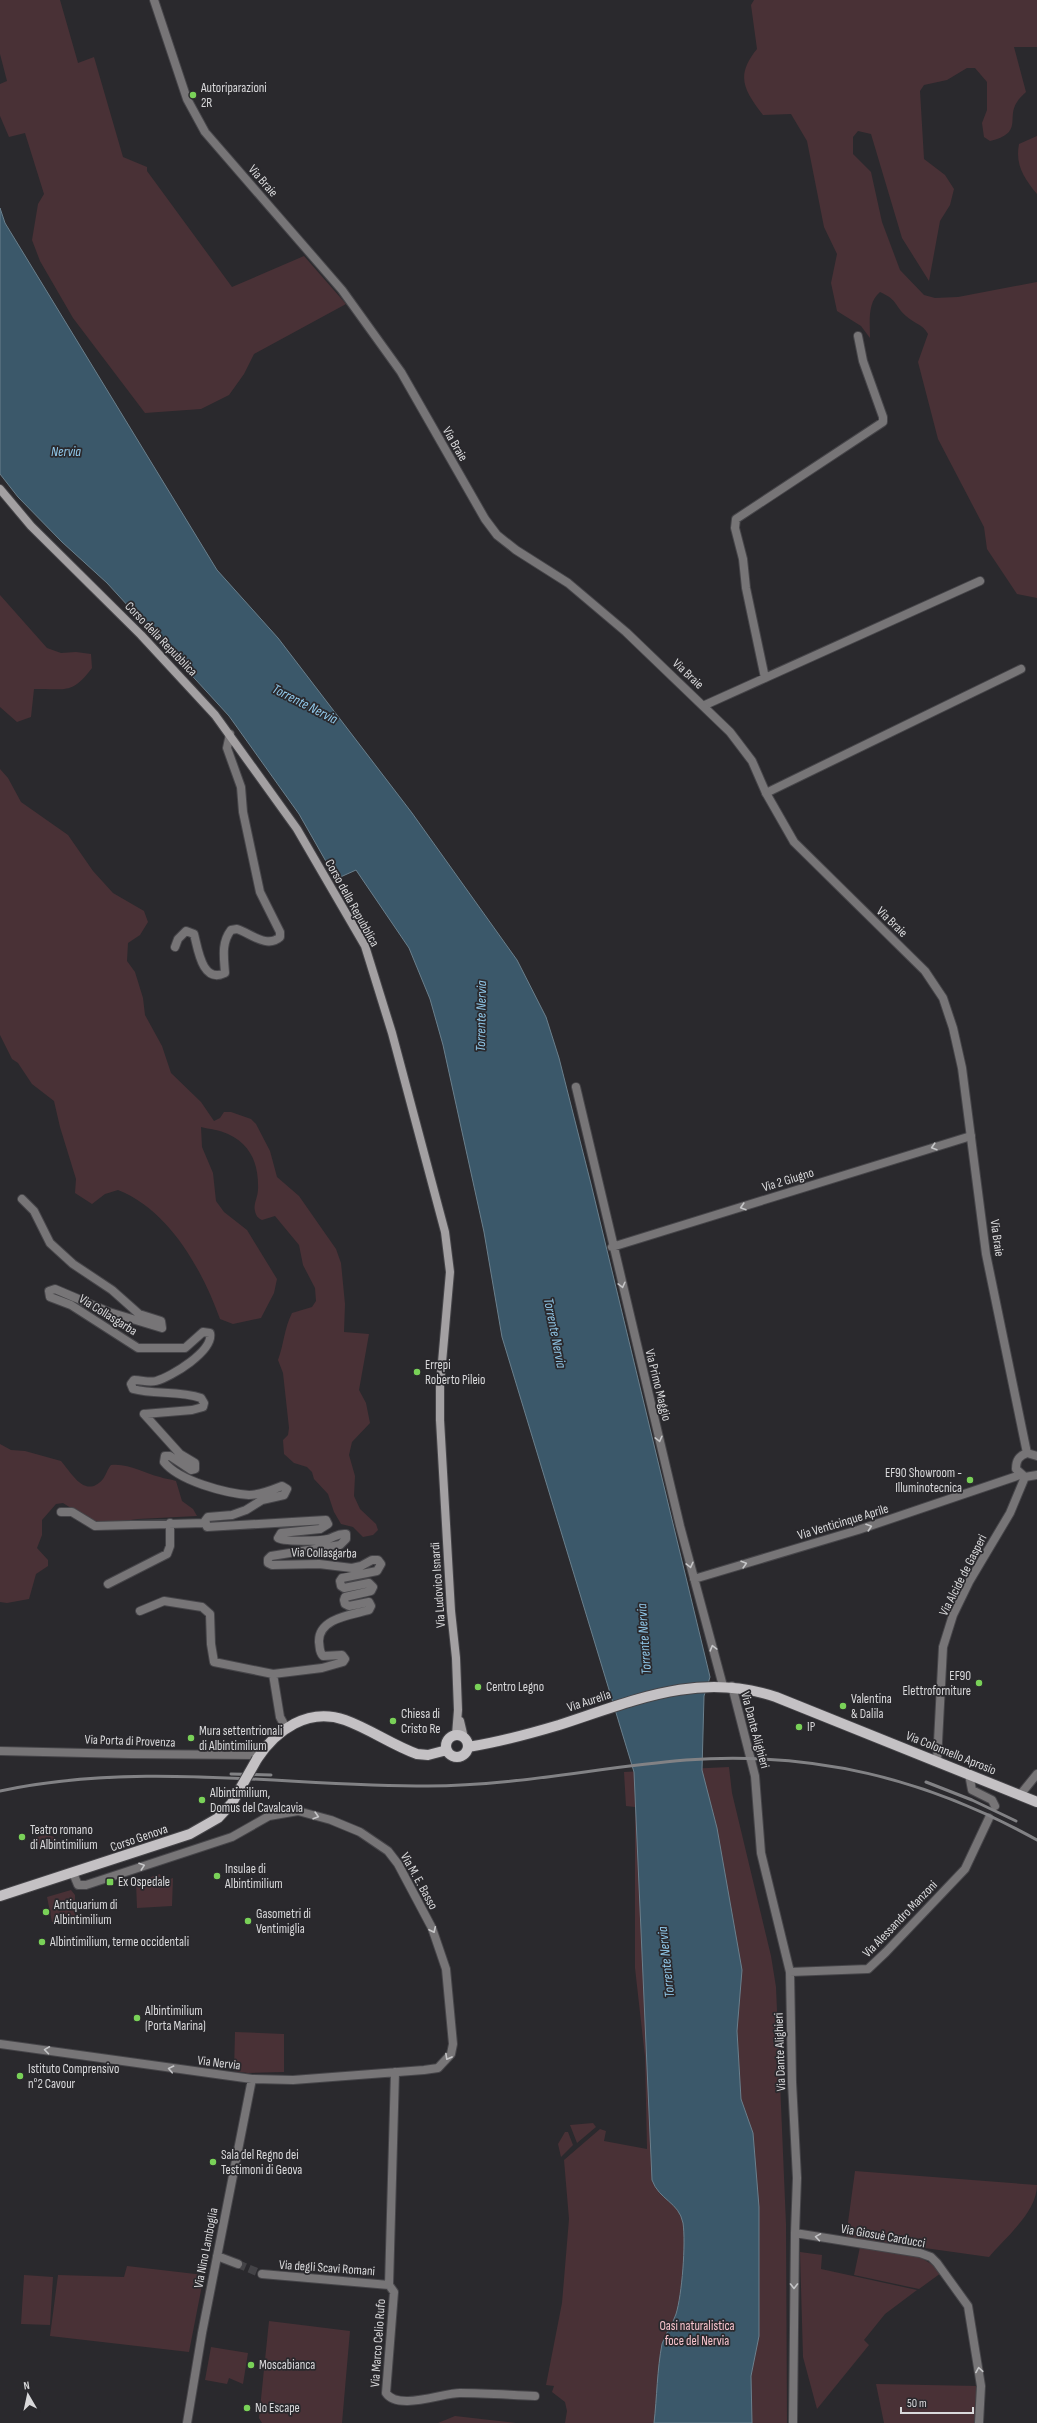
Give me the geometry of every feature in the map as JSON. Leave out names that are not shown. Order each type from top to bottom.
[{"type":"main road","name":"Corso della Repubblica","points":[[0,489],[31,526],[200,697],[230,734],[297,829],[365,946],[392,1033],[445,1232],[450,1272],[440,1385],[442,1458]]},
{"type":"main road","name":"Via Ludovico Isnardi","points":[[442,1458],[460,1736]]},
{"type":"main road","name":"Via Colonnello Aprosio","points":[[724,1686],[776,1697],[1037,1802]]},
{"type":"main road","name":"Via Aurelia","points":[[468,1748],[506,1740],[599,1711],[683,1688],[724,1686]]},
{"type":"main road","points":[[259,1757],[273,1737],[286,1728],[309,1718],[332,1717],[345,1720],[417,1754],[428,1755],[447,1750]]},
{"type":"main road","points":[[460,1736],[468,1748],[465,1754],[458,1757],[451,1755],[447,1750],[448,1740],[460,1736]]},
{"type":"main road","name":"Corso Genova","points":[[0,1896],[201,1830],[218,1818],[232,1803],[259,1757]]},
{"type":"street","name":"Via Braie","points":[[154,0],[187,99],[205,132],[342,290],[401,372],[485,519],[497,535],[516,550],[568,583],[626,632],[704,705],[730,732],[752,761],[766,793],[794,842],[925,971],[943,998],[953,1028],[962,1068],[986,1254],[1027,1453]]},
{"type":"street","points":[[765,678],[746,588],[743,559],[735,528],[736,519],[883,422],[883,417],[863,361],[858,336]]},
{"type":"street","points":[[704,705],[980,581]]},
{"type":"street","points":[[766,793],[1021,669]]},
{"type":"street","points":[[175,947],[178,939],[186,931],[194,934],[203,965],[212,975],[218,976],[225,973],[224,947],[231,930],[237,929],[255,938],[269,941],[276,940],[280,937],[280,932],[260,892],[243,812],[241,787],[227,748],[230,734]]},
{"type":"street","name":"Via Primo Maggio","points":[[576,1088],[612,1247],[694,1579],[724,1686]]},
{"type":"street","name":"Via 2 Giugno","points":[[612,1247],[971,1136]]},
{"type":"street","name":"Via Collasgarba","points":[[22,1199],[34,1211],[50,1243],[74,1264],[112,1290],[132,1310],[139,1314],[161,1321],[162,1328],[109,1312],[55,1289],[49,1291],[50,1297],[71,1305],[138,1348],[186,1348],[203,1332],[210,1333],[208,1345],[204,1351],[172,1374],[155,1381],[134,1380],[131,1384],[132,1389],[146,1393],[190,1394],[204,1401],[202,1408],[144,1414],[180,1454],[196,1466],[194,1470],[190,1470],[168,1455],[164,1457],[164,1462],[176,1474],[200,1484],[250,1495],[282,1486],[287,1490],[284,1495],[262,1500],[246,1510],[232,1515],[210,1516],[205,1520],[205,1523]]},
{"type":"street","points":[[1022,1476],[1016,1469],[1016,1462],[1020,1456],[1027,1453],[1037,1456]]},
{"type":"street","name":"Via Venticinque Aprile","points":[[694,1579],[858,1530],[1022,1476],[1037,1475]]},
{"type":"street","name":"Via Alcide de Gasperi","points":[[937,1761],[943,1647],[951,1621],[969,1582],[1010,1513],[1022,1476]]},
{"type":"street","name":"Via Collasgarba","points":[[61,1512],[72,1512],[95,1526],[205,1523],[211,1528],[326,1520],[328,1524],[320,1529],[280,1533],[278,1538],[282,1541],[328,1539],[340,1533],[346,1534],[346,1539],[340,1545],[271,1556],[268,1559],[268,1563],[272,1565],[319,1564],[352,1568],[361,1566],[372,1560],[378,1560],[381,1564],[377,1571],[342,1578],[340,1581],[341,1586],[344,1588],[369,1583],[373,1588],[371,1591],[345,1597],[344,1600],[345,1604],[349,1606],[369,1602],[371,1606],[369,1610],[335,1619],[322,1629],[319,1636],[320,1652],[323,1656],[342,1655],[344,1661],[322,1668],[273,1674],[214,1662],[211,1644],[210,1614],[202,1607],[164,1601],[140,1611]]},
{"type":"street","points":[[108,1584],[167,1554],[170,1546],[170,1523]]},
{"type":"street","points":[[273,1674],[280,1717],[286,1728]]},
{"type":"street","name":"Via Dante Alighieri","points":[[724,1686],[755,1776],[761,1853],[790,1972],[792,2082],[797,2178],[794,2233],[793,2423]]},
{"type":"street","name":"Via Porta di Provenza","points":[[0,1751],[259,1757]]},
{"type":"street","points":[[969,1774],[972,1790],[992,1800],[995,1806]]},
{"type":"street","points":[[1020,1795],[1037,1774]]},
{"type":"street","name":"Via M. E. Basso","points":[[73,1873],[78,1885],[86,1885],[232,1837],[261,1819],[290,1811],[331,1820],[360,1832],[381,1845],[393,1857],[439,1945],[446,1969],[453,2044],[451,2054],[438,2068]]},
{"type":"street","name":"Via Alessandro Manzoni","points":[[790,1972],[868,1969],[886,1952],[964,1869],[989,1818]]},
{"type":"street","name":"Via Nervia","points":[[0,2044],[252,2079],[293,2080],[438,2068]]},
{"type":"street","name":"Via Marco Celio Rufo","points":[[395,2072],[389,2285],[394,2292],[385,2388],[388,2397],[421,2400],[458,2393],[535,2396]]},
{"type":"street","name":"Via Nino Lamboglia","points":[[188,2423],[217,2256],[252,2079]]},
{"type":"street","name":"Via Giosuè Carducci","points":[[794,2233],[920,2253],[934,2260],[968,2306],[981,2386],[979,2423]]},
{"type":"street","points":[[217,2256],[238,2264]]},
{"type":"street","name":"Via degli Scavi Romani","points":[[262,2274],[389,2285]]},
{"type":"green space","points":[[0,0],[60,0],[78,63],[94,57],[123,157],[147,167],[147,171],[232,287],[304,256],[346,304],[254,354],[244,374],[229,395],[201,409],[145,413],[73,318],[40,261],[32,240],[38,204],[44,194],[25,133],[9,137],[0,116],[0,84],[7,81],[0,54]]},
{"type":"green space","points":[[754,0],[1037,0],[1037,47],[1014,47],[1026,92],[1019,99],[1014,108],[1011,129],[1007,134],[990,141],[984,137],[982,123],[987,110],[987,82],[975,68],[967,68],[947,80],[924,85],[920,91],[924,159],[945,175],[954,189],[950,205],[940,221],[929,281],[902,238],[871,134],[858,131],[853,137],[853,154],[871,172],[882,222],[900,270],[924,295],[935,298],[958,297],[1037,282],[1037,598],[1017,594],[987,549],[984,527],[938,439],[918,362],[928,334],[926,331],[906,316],[893,300],[880,292],[876,296],[871,307],[870,338],[861,326],[837,311],[831,283],[837,254],[824,227],[807,141],[791,114],[763,115],[751,98],[745,83],[744,75],[746,67],[757,49],[751,5]]},
{"type":"green space","points":[[1037,136],[1037,194],[1022,171],[1018,158],[1018,152],[1019,144]]},
{"type":"green space","points":[[0,595],[47,648],[61,653],[76,652],[91,654],[92,668],[85,677],[72,687],[66,689],[34,689],[31,717],[17,722],[0,707]]},
{"type":"green space","points":[[0,769],[8,778],[21,802],[68,835],[93,871],[113,893],[144,911],[148,922],[140,935],[128,943],[127,961],[135,972],[143,998],[145,1015],[162,1046],[171,1073],[201,1102],[214,1121],[220,1118],[224,1112],[231,1112],[251,1119],[256,1124],[270,1151],[277,1177],[299,1196],[336,1249],[341,1263],[345,1304],[344,1332],[369,1334],[359,1390],[366,1403],[370,1423],[352,1442],[349,1455],[355,1476],[354,1496],[360,1509],[376,1524],[378,1530],[373,1535],[363,1537],[353,1527],[341,1524],[334,1512],[328,1494],[314,1479],[312,1472],[307,1467],[294,1463],[284,1454],[283,1440],[288,1435],[289,1428],[283,1373],[278,1360],[287,1325],[292,1313],[312,1307],[316,1301],[315,1288],[303,1265],[299,1245],[275,1216],[262,1220],[258,1218],[256,1214],[255,1206],[258,1190],[257,1173],[252,1157],[243,1144],[225,1133],[201,1127],[202,1147],[213,1173],[216,1201],[224,1212],[247,1230],[277,1279],[274,1293],[261,1318],[233,1324],[220,1319],[204,1281],[181,1243],[168,1226],[136,1199],[118,1190],[105,1194],[92,1204],[75,1193],[76,1179],[60,1127],[54,1101],[32,1084],[18,1063],[12,1059],[0,1035]]},
{"type":"green space","points":[[0,1444],[11,1450],[25,1451],[61,1461],[79,1482],[90,1487],[96,1485],[103,1479],[111,1465],[124,1465],[176,1481],[182,1501],[193,1509],[197,1516],[138,1519],[102,1524],[90,1520],[63,1503],[56,1504],[42,1520],[42,1535],[37,1548],[48,1560],[48,1566],[36,1574],[29,1599],[7,1603],[0,1602]]},
{"type":"green space","name":"Oasi naturalistica foce del Nervia","points":[[729,1767],[732,1793],[771,1956],[776,1987],[786,2224],[787,2423],[565,2423],[567,2411],[565,2402],[552,2392],[554,2386],[546,2385],[562,2303],[569,2219],[564,2160],[600,2129],[606,2131],[604,2141],[647,2149],[645,2057],[635,1968],[635,1807],[626,1806],[624,1772]]},
{"type":"green space","points":[[46,1834],[54,1837],[60,1848],[31,1849],[35,1838]]},
{"type":"green space","points":[[160,1874],[162,1882],[173,1878],[172,1906],[137,1908],[136,1882]]},
{"type":"green space","points":[[71,1890],[75,1895],[75,1923],[52,1922],[47,1897]]},
{"type":"green space","points":[[235,2032],[284,2034],[284,2072],[248,2073],[234,2071]]},
{"type":"green space","points":[[593,2123],[596,2127],[577,2143],[570,2125]]},
{"type":"green space","points":[[565,2132],[568,2132],[573,2145],[561,2157],[558,2144]]},
{"type":"green space","points":[[855,2171],[1037,2185],[1036,2195],[1026,2215],[989,2257],[846,2237]]},
{"type":"green space","points":[[860,2247],[893,2251],[914,2256],[933,2265],[941,2273],[919,2289],[854,2275]]},
{"type":"green space","points":[[800,2252],[822,2255],[821,2269],[917,2290],[885,2314],[864,2340],[869,2345],[817,2409],[803,2357]]},
{"type":"green space","points":[[127,2266],[204,2275],[189,2352],[50,2336],[58,2275],[124,2277]]},
{"type":"green space","points":[[24,2275],[53,2277],[50,2325],[21,2324]]},
{"type":"green space","points":[[269,2321],[350,2331],[342,2423],[262,2423],[259,2418]]},
{"type":"green space","points":[[211,2347],[248,2353],[243,2384],[229,2378],[227,2384],[205,2380]]},
{"type":"green space","points":[[876,2384],[978,2386],[976,2423],[884,2423]]},
{"type":"green space","points":[[455,2416],[516,2423],[438,2423]]},
{"type":"water","name":"Nervia","points":[[0,208],[5,223],[217,570],[278,638],[412,813],[517,960],[546,1017],[559,1058],[591,1184],[710,1677],[704,1696],[702,1770],[717,1828],[742,1970],[737,2031],[741,2099],[753,2133],[759,2207],[759,2336],[751,2376],[752,2423],[654,2423],[662,2344],[675,2318],[680,2295],[684,2256],[684,2232],[681,2216],[673,2205],[659,2192],[652,2180],[634,1772],[502,1337],[484,1232],[443,1045],[430,999],[409,948],[356,870],[336,879],[299,814],[229,716],[107,583],[62,542],[18,497],[0,474]]},
{"type":"tunnel","points":[[238,2264],[262,2274]]},
{"type":"railway","points":[[0,1791],[53,1782],[160,1776],[213,1777],[375,1785],[461,1785],[525,1780],[686,1760],[733,1758],[779,1760],[824,1765],[868,1773],[911,1785],[953,1800],[995,1818],[1037,1840]]},
{"type":"railway","points":[[231,1774],[271,1775]]},
{"type":"railway","points":[[926,1782],[972,1800],[1016,1821]]},
{"type":"place","name":"Autoriparazioni 2R","points":[[193,95]]},
{"type":"place","name":"Errepi Roberto Pileio","points":[[417,1372]]},
{"type":"place","name":"EF90 Showroom - Illuminotecnica","points":[[970,1480]]},
{"type":"place","name":"EF90 Elettroforniture","points":[[979,1683]]},
{"type":"place","name":"Centro Legno","points":[[478,1687]]},
{"type":"place","name":"Valentina & Dalila","points":[[843,1706]]},
{"type":"place","name":"Chiesa di Cristo Re","points":[[393,1721]]},
{"type":"place","name":"IP","points":[[799,1727]]},
{"type":"place","name":"Mura settentrionali di Albintimilium","points":[[191,1738]]},
{"type":"place","name":"Albintimilium, Domus del Cavalcavia","points":[[202,1800]]},
{"type":"place","name":"Teatro romano di Albintimilium","points":[[22,1837]]},
{"type":"place","name":"Insulae di Albintimilium","points":[[217,1876]]},
{"type":"place","name":"Ex Ospedale","points":[[110,1882]]},
{"type":"place","name":"Antiquarium di Albintimilium","points":[[46,1912]]},
{"type":"place","name":"Gasometri di Ventimiglia","points":[[248,1921]]},
{"type":"place","name":"Albintimilium, terme occidentali","points":[[42,1942]]},
{"type":"place","name":"Albintimilium (Porta Marina)","points":[[137,2018]]},
{"type":"place","name":"Istituto Comprensivo n°2 Cavour","points":[[20,2076]]},
{"type":"place","name":"Sala del Regno dei Testimoni di Geova","points":[[213,2162]]},
{"type":"place","name":"Moscabianca","points":[[251,2365]]},
{"type":"place","name":"No Escape","points":[[247,2408]]},
{"type":"water label","name":"Torrente Nervia","points":[[305,704]]},
{"type":"water label","name":"Torrente Nervia","points":[[481,1016]]},
{"type":"water label","name":"Torrente Nervia","points":[[555,1333]]},
{"type":"water label","name":"Torrente Nervia","points":[[644,1639]]},
{"type":"water label","name":"Torrente Nervia","points":[[666,1962]]}]
